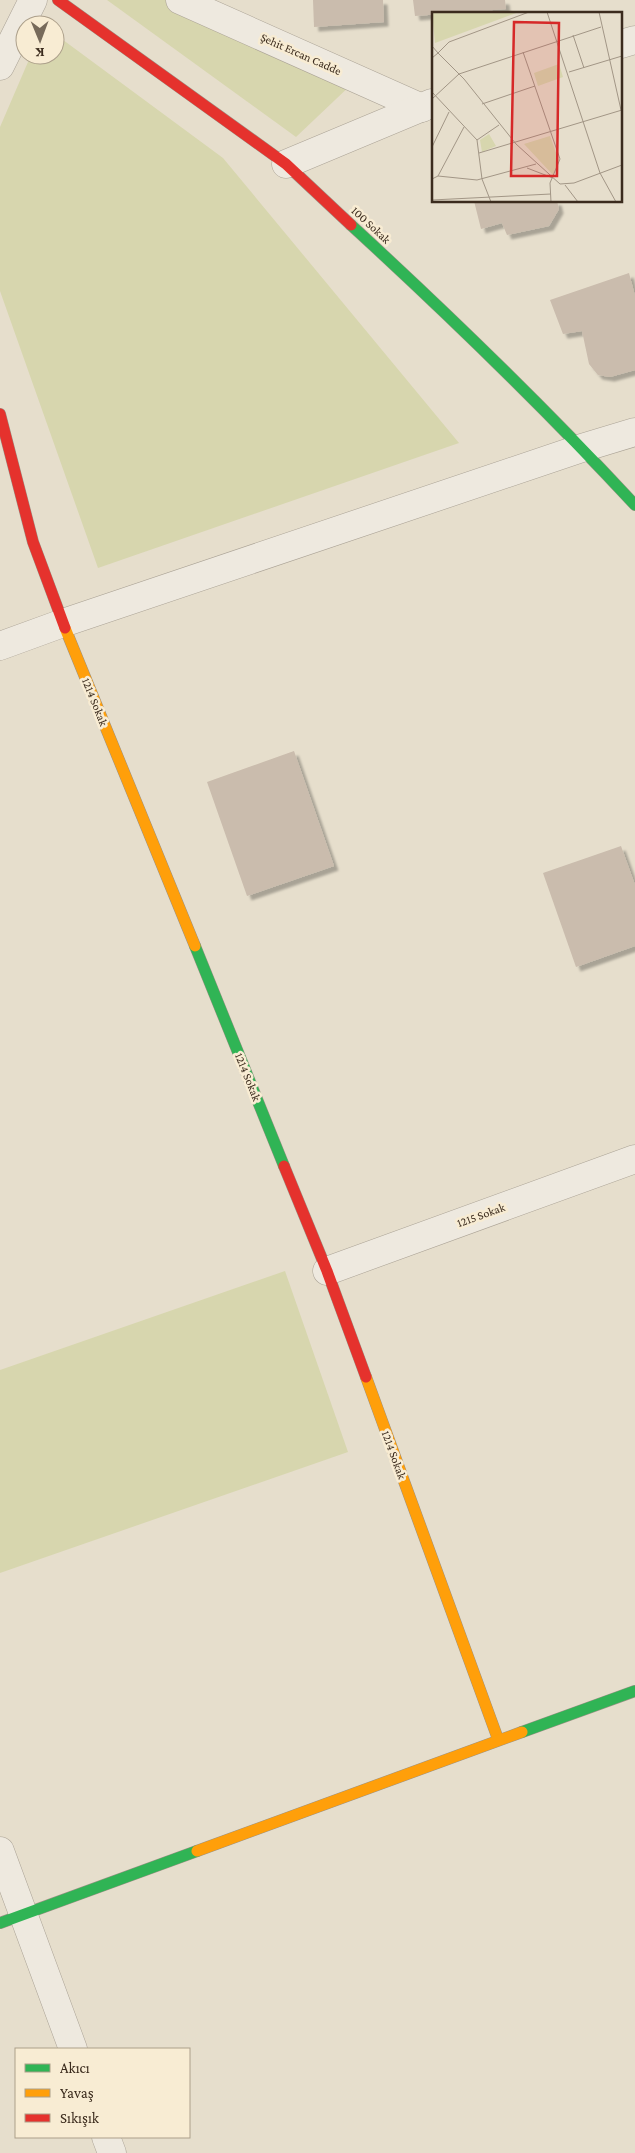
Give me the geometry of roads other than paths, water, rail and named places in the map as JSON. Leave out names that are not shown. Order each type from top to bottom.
[{"type":"street","points":[[0,66],[33,0]]},
{"type":"street","name":"100 Sokak","points":[[58,0],[286,164],[462,327],[582,448],[635,505]]},
{"type":"street","name":"Şehit Ercan Cadde","points":[[180,0],[428,105]]},
{"type":"street","points":[[622,44],[635,40]]},
{"type":"street","name":"Şehit Ercan Cadde","points":[[286,164],[428,105]]},
{"type":"street","name":"1214 Sokak","points":[[0,414],[33,542],[63,623],[327,1271],[498,1740]]},
{"type":"street","points":[[0,646],[582,448],[635,432]]},
{"type":"street","name":"1215 Sokak","points":[[327,1271],[635,1159]]},
{"type":"street","points":[[12,1919],[635,1691]]},
{"type":"street","points":[[0,1851],[12,1919],[73,2048]]},
{"type":"street","points":[[106,2138],[112,2153]]}]
